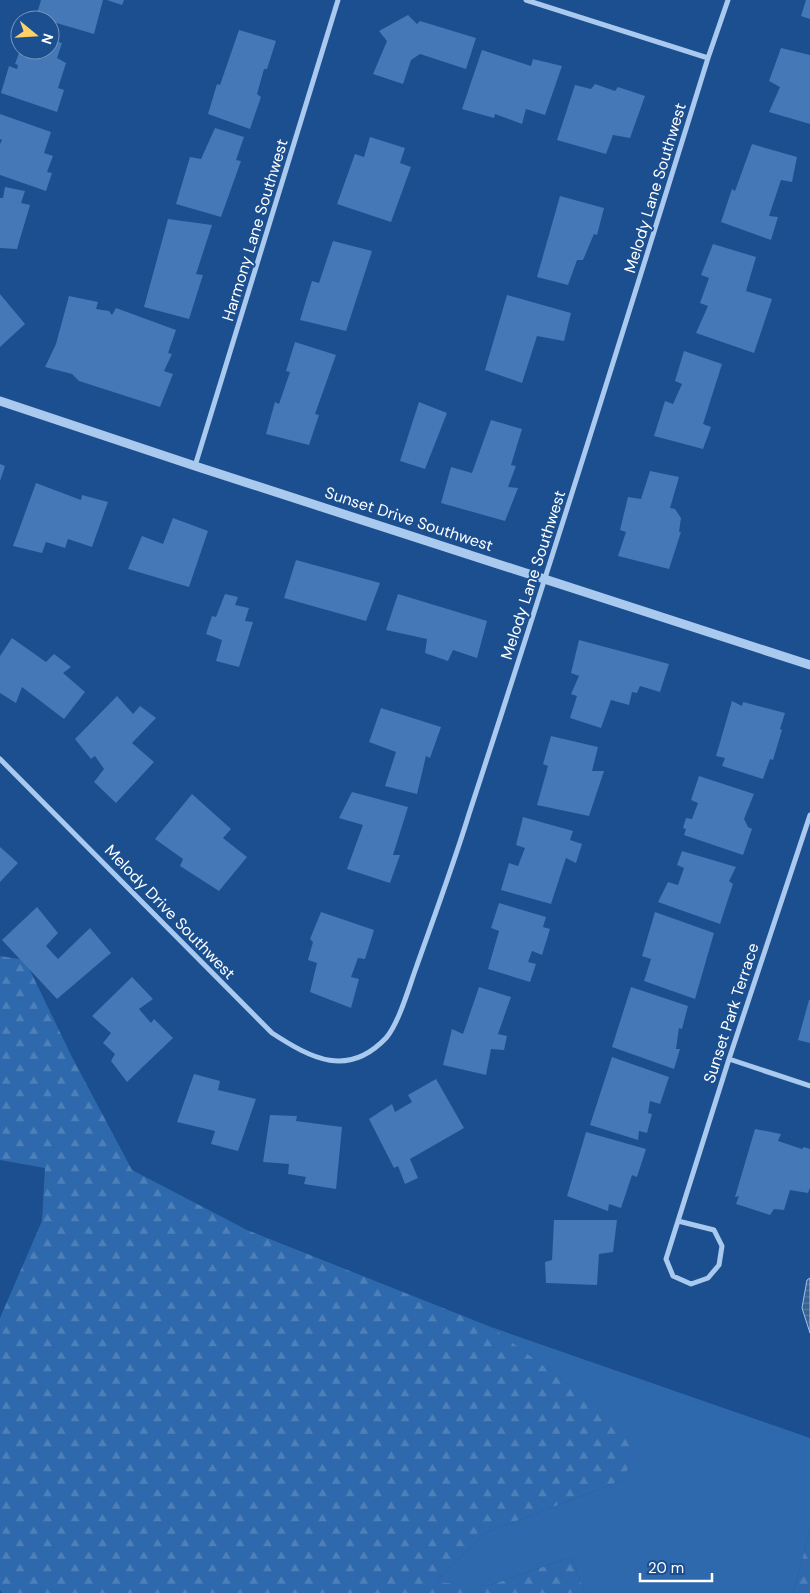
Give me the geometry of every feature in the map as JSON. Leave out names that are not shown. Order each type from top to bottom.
[{"type":"street","name":"Harmony Lane Southwest","points":[[195,466],[338,0]]},
{"type":"street","points":[[526,0],[708,58]]},
{"type":"street","name":"Melody Lane Southwest","points":[[335,1062],[353,1060],[372,1051],[389,1035],[402,1008],[453,866],[546,579],[708,58],[728,0]]},
{"type":"street","name":"Sunset Drive Southwest","points":[[0,401],[810,665]]},
{"type":"street","name":"Melody Drive Southwest","points":[[0,759],[272,1033],[293,1047],[335,1062]]},
{"type":"street","name":"Sunset Park Terrace","points":[[678,1220],[714,1230],[722,1246],[719,1266],[708,1278],[691,1284],[673,1276],[666,1259],[678,1220],[729,1059],[810,815]]},
{"type":"street","points":[[729,1059],[810,1086]]},
{"type":"green space","points":[[0,956],[25,960],[72,1057],[132,1170],[247,1230],[491,1327],[630,1430],[633,1461],[620,1481],[485,1533],[435,1582],[488,1586],[571,1557],[585,1593],[2,1593],[0,1590],[0,1318],[42,1221],[45,1168],[0,1160]]},
{"type":"green space","points":[[491,1327],[810,1438],[810,1531],[793,1593],[585,1593],[571,1557],[488,1586],[434,1583],[485,1533],[620,1481],[629,1430]]},
{"type":"green space","points":[[810,1531],[810,1593],[793,1593]]},
{"type":"shaded area","points":[[810,1278],[810,1333],[802,1308],[807,1280]]},
{"type":"building","points":[[41,0],[103,0],[94,34],[60,24],[60,10],[38,10]]},
{"type":"building","points":[[107,0],[124,0],[122,5]]},
{"type":"building","points":[[806,0],[810,0],[810,19],[801,16]]},
{"type":"building","points":[[408,15],[417,24],[420,21],[476,38],[466,69],[420,54],[411,60],[403,84],[373,74],[387,41],[379,31]]},
{"type":"building","points":[[239,30],[276,41],[267,69],[264,69],[257,94],[261,97],[250,129],[208,114],[217,84],[220,85]]},
{"type":"building","points":[[781,48],[810,55],[810,124],[769,112],[780,87],[769,81]]},
{"type":"building","points":[[482,50],[531,66],[533,59],[562,66],[545,115],[526,109],[522,124],[495,114],[494,118],[462,109]]},
{"type":"building","points":[[16,60],[60,60],[66,63],[58,88],[64,90],[57,112],[1,93],[9,66],[17,69],[18,65],[15,64]]},
{"type":"building","points":[[595,84],[615,91],[618,87],[645,96],[630,138],[613,135],[606,154],[557,140],[575,85],[591,89]]},
{"type":"building","points":[[0,114],[51,132],[44,153],[53,156],[47,172],[52,173],[46,191],[0,175],[0,144],[2,140],[0,139]]},
{"type":"building","points":[[215,128],[244,137],[236,160],[241,161],[221,217],[176,204],[190,157],[201,159]]},
{"type":"building","points":[[370,137],[405,148],[400,163],[411,167],[391,222],[337,204],[355,154],[364,157]]},
{"type":"building","points":[[752,144],[797,157],[792,182],[781,180],[769,216],[778,217],[771,240],[721,222],[732,189],[735,191]]},
{"type":"building","points":[[5,187],[25,191],[21,203],[30,205],[17,249],[0,248],[0,198],[3,198]]},
{"type":"building","points":[[560,196],[604,208],[597,235],[594,234],[583,260],[577,260],[568,285],[537,277]]},
{"type":"building","points":[[168,219],[212,225],[196,274],[203,275],[189,319],[144,307]]},
{"type":"building","points":[[333,241],[372,251],[346,331],[300,320],[312,281],[319,283]]},
{"type":"building","points":[[713,244],[756,257],[746,291],[772,299],[754,353],[696,333],[708,306],[700,303],[709,278],[701,275]]},
{"type":"building","points":[[0,294],[25,324],[0,347]]},
{"type":"building","points":[[507,295],[571,313],[564,341],[537,336],[522,383],[485,370]]},
{"type":"building","points":[[69,296],[98,302],[96,309],[109,311],[112,315],[116,308],[176,330],[168,353],[172,354],[164,371],[173,374],[160,407],[79,381],[72,374],[45,367],[56,344]]},
{"type":"building","points":[[295,342],[336,355],[315,414],[319,415],[309,445],[266,434],[275,402],[279,404],[290,372],[286,371]]},
{"type":"building","points":[[684,351],[722,364],[703,424],[711,427],[703,449],[654,436],[665,401],[673,404],[682,384],[675,381]]},
{"type":"building","points":[[419,402],[447,413],[425,469],[400,461]]},
{"type":"building","points":[[491,420],[522,429],[511,465],[516,466],[508,487],[518,488],[505,521],[441,503],[451,467],[472,473]]},
{"type":"building","points":[[0,464],[5,466],[0,481]]},
{"type":"building","points":[[650,471],[679,477],[670,508],[675,509],[681,518],[679,532],[681,532],[669,569],[618,556],[626,532],[620,530],[628,497],[641,499]]},
{"type":"building","points":[[36,483],[81,500],[82,495],[108,502],[92,547],[68,539],[65,548],[46,542],[42,553],[13,546]]},
{"type":"building","points":[[173,518],[208,531],[189,587],[128,569],[142,536],[163,544]]},
{"type":"building","points":[[296,560],[380,583],[366,621],[284,598]]},
{"type":"building","points":[[225,594],[238,597],[235,605],[249,608],[245,621],[253,622],[239,667],[216,661],[222,640],[206,634],[212,616],[216,617]]},
{"type":"building","points":[[398,594],[487,621],[477,658],[453,650],[448,661],[425,653],[427,639],[386,630]]},
{"type":"building","points":[[12,638],[46,662],[54,654],[71,667],[63,673],[85,692],[64,719],[22,687],[16,703],[0,693],[0,656]]},
{"type":"building","points":[[579,640],[669,664],[660,692],[640,686],[637,693],[632,692],[629,705],[611,700],[601,728],[570,718],[577,696],[571,694],[579,676],[571,673]]},
{"type":"building","points":[[117,696],[133,714],[140,706],[156,718],[132,743],[154,762],[116,803],[94,782],[104,769],[95,756],[91,759],[75,739]]},
{"type":"building","points":[[732,701],[742,706],[743,702],[785,713],[773,760],[770,759],[763,779],[722,766],[725,758],[716,756]]},
{"type":"building","points":[[381,708],[441,727],[430,758],[426,756],[417,794],[385,786],[396,752],[369,742]]},
{"type":"building","points":[[551,736],[598,747],[592,771],[604,771],[589,816],[537,805],[548,766],[543,764]]},
{"type":"building","points":[[699,776],[754,794],[744,819],[748,827],[752,829],[743,855],[684,835],[686,829],[683,828],[686,818],[692,819],[698,803],[691,800]]},
{"type":"building","points":[[352,792],[408,807],[393,855],[400,855],[390,883],[347,869],[363,825],[339,818]]},
{"type":"building","points":[[192,794],[231,829],[223,838],[247,857],[219,891],[180,866],[183,859],[155,839]]},
{"type":"building","points":[[523,817],[573,831],[570,840],[582,844],[576,863],[566,858],[551,904],[501,890],[509,863],[518,866],[525,848],[516,845]]},
{"type":"building","points":[[0,847],[18,863],[0,882]]},
{"type":"building","points":[[682,851],[736,867],[729,881],[733,884],[720,924],[658,902],[668,882],[678,885],[684,868],[677,865]]},
{"type":"building","points":[[499,903],[546,917],[543,927],[550,929],[542,955],[532,951],[528,962],[536,964],[530,982],[488,969],[499,931],[491,928]]},
{"type":"building","points":[[37,907],[58,933],[46,946],[58,959],[90,928],[111,953],[57,999],[2,940]]},
{"type":"building","points":[[321,912],[374,930],[365,959],[358,958],[351,977],[359,979],[351,1008],[310,992],[317,963],[308,960],[313,942],[310,939]]},
{"type":"building","points":[[655,912],[714,933],[695,999],[644,981],[651,959],[642,956]]},
{"type":"building","points":[[132,977],[153,999],[139,1009],[151,1023],[154,1019],[173,1038],[127,1082],[111,1061],[115,1054],[103,1043],[111,1033],[92,1016]]},
{"type":"building","points":[[479,987],[511,997],[498,1034],[507,1036],[504,1050],[491,1049],[486,1075],[443,1065],[452,1029],[463,1034]]},
{"type":"building","points":[[631,987],[688,1006],[682,1029],[679,1028],[676,1049],[680,1049],[674,1069],[612,1047]]},
{"type":"building","points":[[810,1000],[810,1043],[798,1040]]},
{"type":"building","points":[[612,1057],[669,1077],[660,1104],[650,1101],[648,1113],[652,1114],[647,1133],[639,1131],[638,1140],[590,1125]]},
{"type":"building","points":[[194,1074],[220,1081],[218,1090],[256,1099],[238,1151],[211,1144],[215,1131],[177,1122]]},
{"type":"building","points":[[436,1079],[464,1128],[410,1159],[418,1178],[405,1184],[398,1166],[394,1168],[369,1119],[392,1104],[395,1112],[412,1102],[408,1095]]},
{"type":"building","points":[[270,1115],[297,1116],[296,1121],[342,1127],[336,1189],[304,1184],[306,1177],[288,1174],[289,1164],[263,1162]]},
{"type":"building","points":[[755,1129],[781,1134],[778,1141],[802,1149],[804,1147],[810,1149],[810,1188],[808,1193],[790,1190],[784,1210],[774,1209],[770,1215],[736,1204],[739,1196],[735,1197]]},
{"type":"building","points":[[586,1132],[646,1149],[637,1177],[632,1175],[621,1208],[609,1204],[608,1211],[567,1196]]},
{"type":"building","points":[[554,1220],[617,1220],[613,1252],[599,1254],[597,1285],[546,1283],[545,1262],[552,1260]]}]
